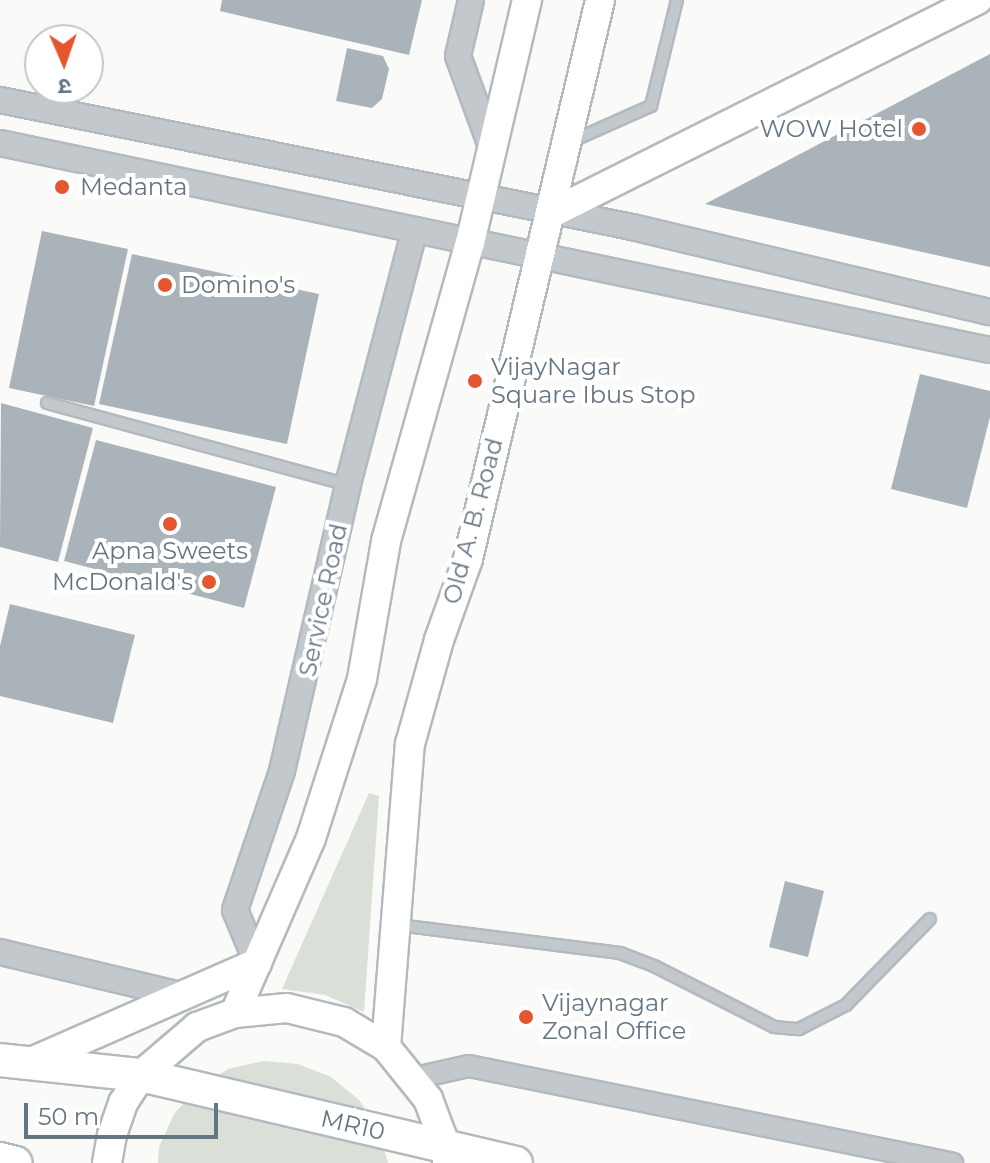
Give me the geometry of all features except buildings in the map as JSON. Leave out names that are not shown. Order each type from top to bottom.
[{"type":"main road","points":[[235,1013],[311,838],[362,679],[386,541],[470,243],[527,0]]},
{"type":"main road","name":"Old A. B. Road","points":[[386,1047],[410,744],[439,640],[468,559],[600,0]]},
{"type":"main road","points":[[552,213],[978,0]]},
{"type":"main road","points":[[15,1062],[257,963]]},
{"type":"main road","points":[[107,1163],[123,1103],[141,1075],[197,1027],[235,1013],[287,1008],[344,1022],[386,1047],[415,1078],[428,1099],[446,1155]]},
{"type":"main road","name":"MR10","points":[[15,1062],[141,1075],[446,1155],[516,1163]]},
{"type":"main road","points":[[0,1159],[16,1163]]},
{"type":"street","points":[[471,0],[458,56],[492,149]]},
{"type":"street","points":[[0,100],[632,227],[990,312]]},
{"type":"street","points":[[0,143],[990,350]]},
{"type":"street","name":"Service Road","points":[[257,963],[235,910],[282,771],[348,484],[414,232]]},
{"type":"street","points":[[0,952],[180,995]]},
{"type":"street","points":[[415,1078],[469,1066],[952,1163]]},
{"type":"lane","points":[[567,144],[651,106],[677,0]]},
{"type":"lane","points":[[47,403],[348,484]]},
{"type":"lane","points":[[396,924],[620,953],[654,966],[774,1027],[799,1029],[846,1005],[930,919]]},
{"type":"shaded area","points":[[369,793],[379,796],[364,1012],[325,995],[282,989]]},
{"type":"shaded area","points":[[263,1061],[298,1064],[331,1077],[359,1100],[378,1129],[388,1163],[158,1163],[159,1147],[174,1114],[197,1088],[228,1069]]},
{"type":"place","name":"WOW Hotel","points":[[919,129]]},
{"type":"place","name":"Medanta","points":[[62,187]]},
{"type":"place","name":"Domino's","points":[[165,285]]},
{"type":"place","name":"VijayNagar Square Ibus Stop","points":[[475,381]]},
{"type":"place","name":"Apna Sweets","points":[[170,524]]},
{"type":"place","name":"McDonald's","points":[[209,582]]},
{"type":"place","name":"Vijaynagar Zonal Office","points":[[526,1017]]}]
